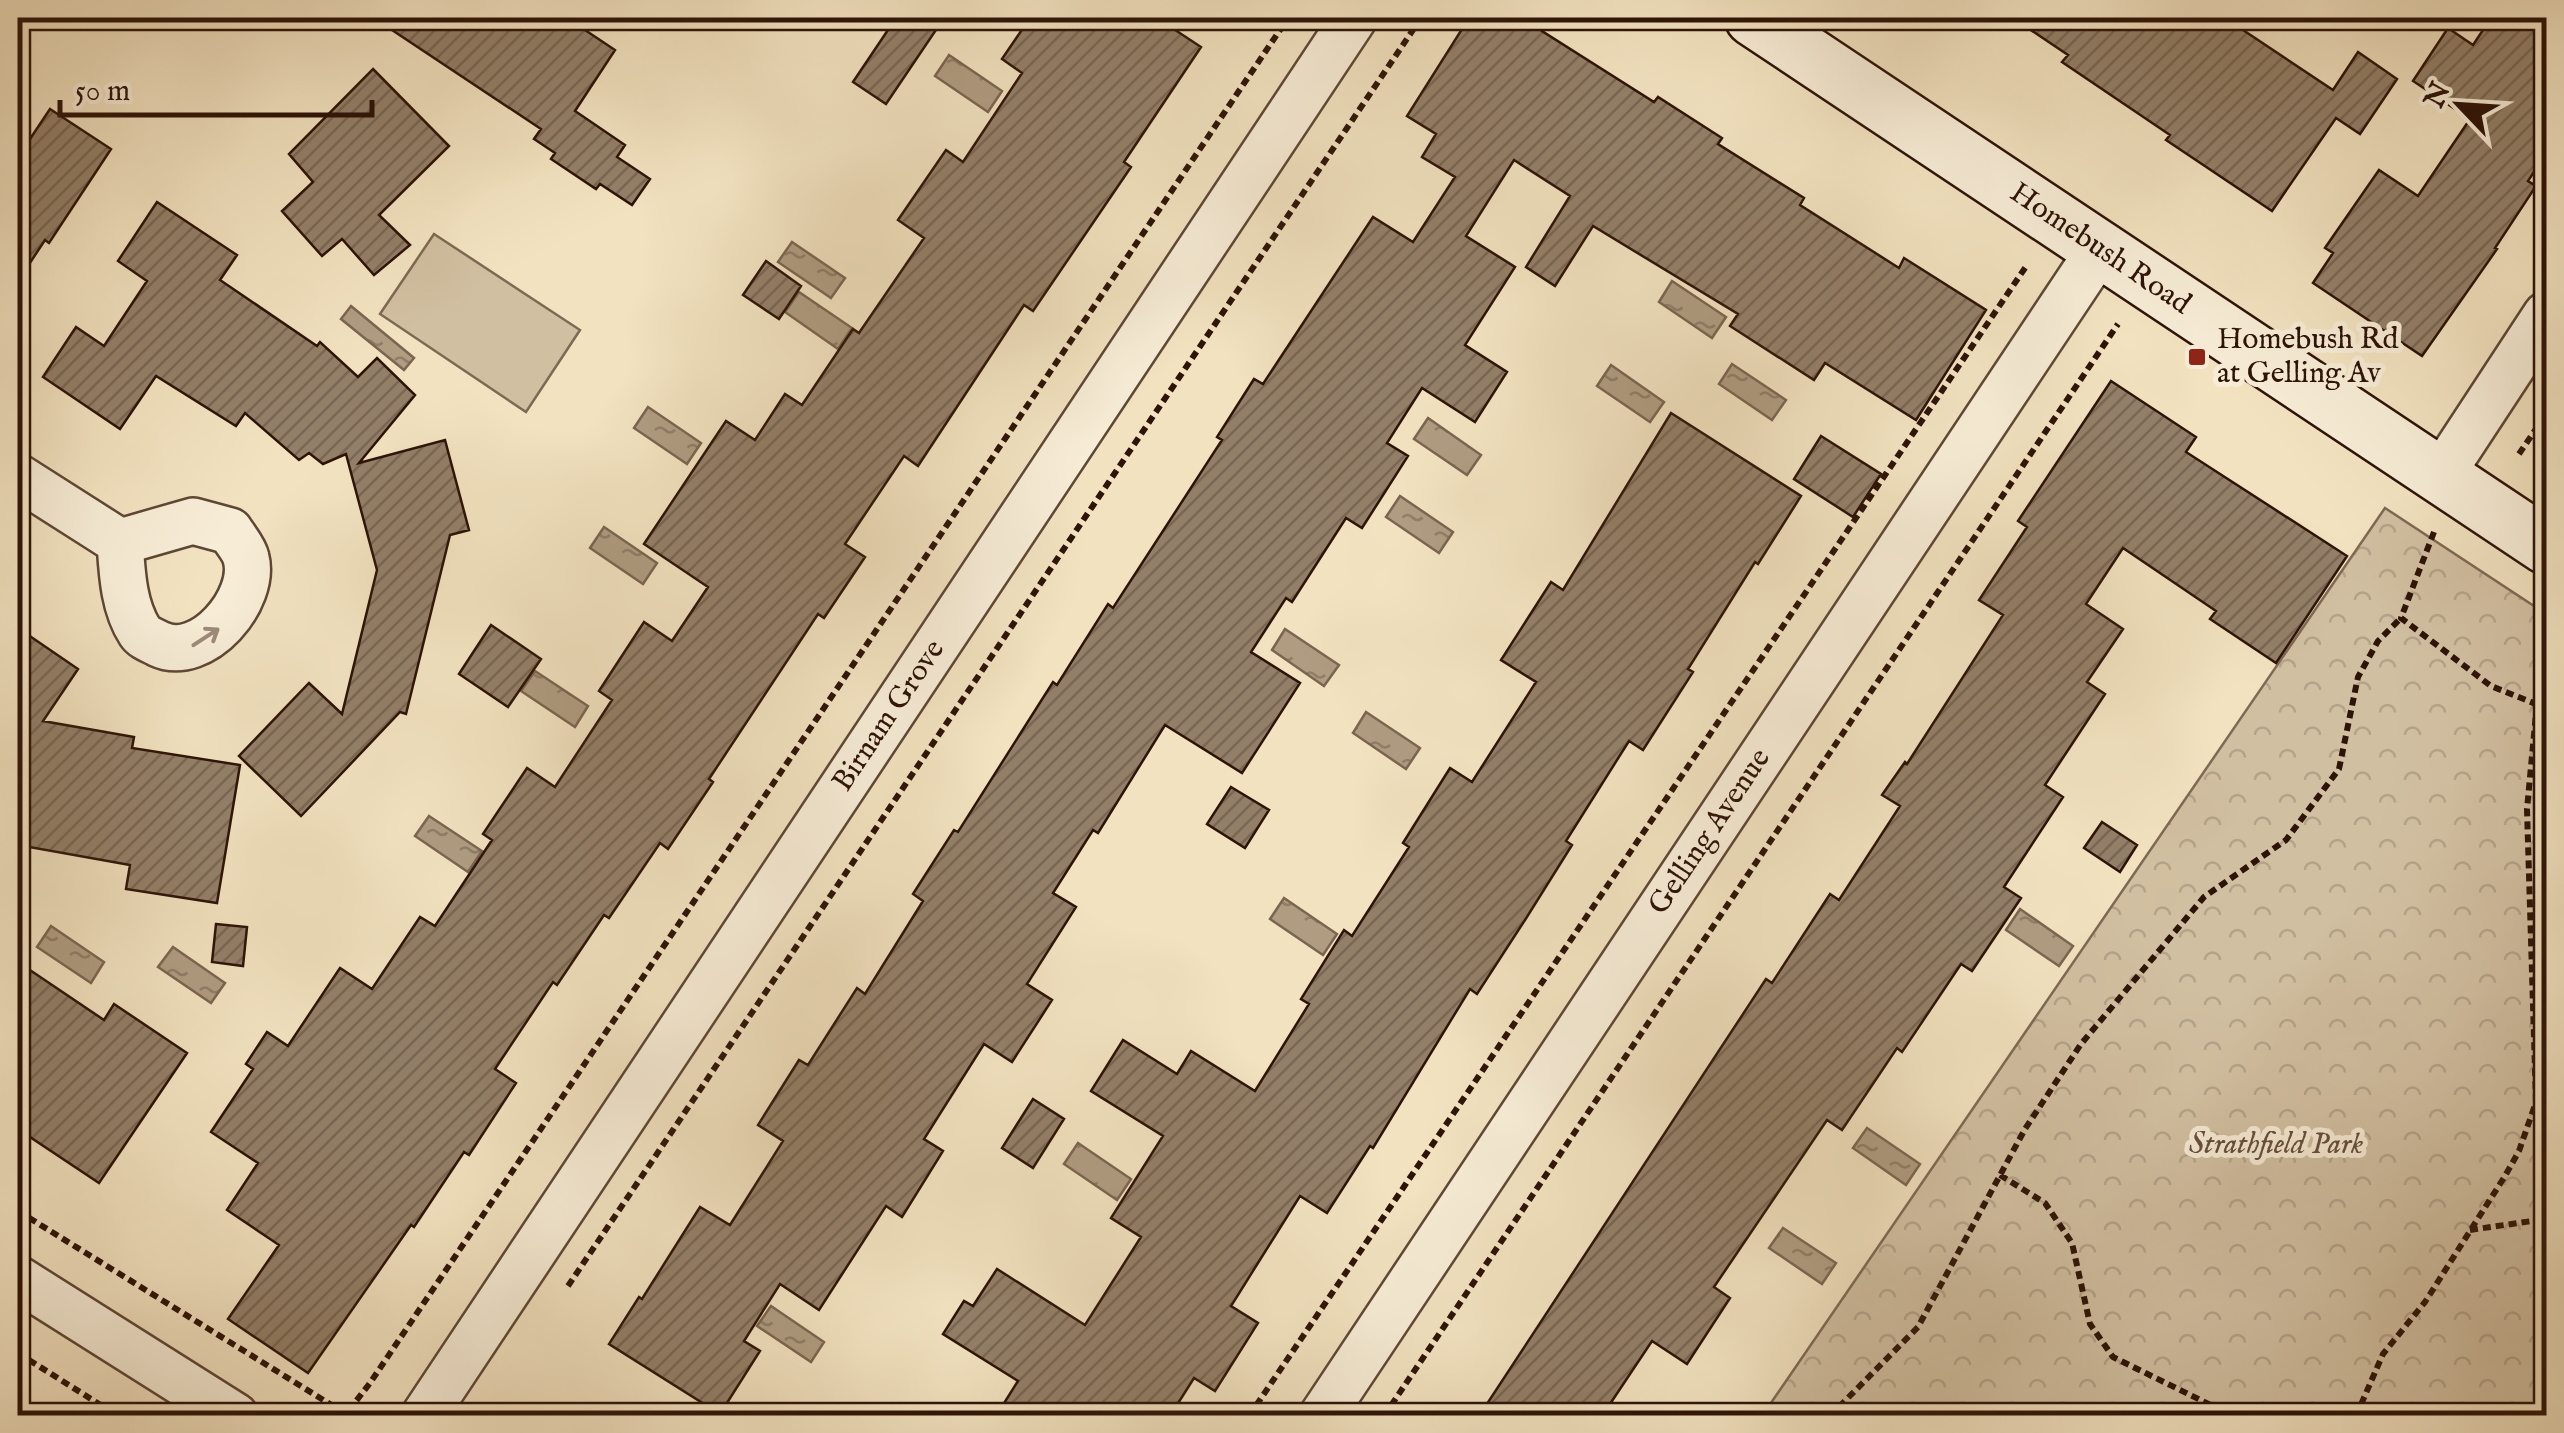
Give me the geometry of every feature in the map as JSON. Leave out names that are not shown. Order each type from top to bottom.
[{"type":"main road","name":"Homebush Road","points":[[1753,18],[2546,546]]},
{"type":"street","name":"Birnam Grove","points":[[424,1416],[1354,18]]},
{"type":"street","name":"Gelling Avenue","points":[[1322,1416],[2100,249]]},
{"type":"street","points":[[2441,475],[2546,315]]},
{"type":"street","points":[[18,476],[120,542]]},
{"type":"street","points":[[18,1280],[236,1416]]},
{"type":"path","points":[[18,45],[36,18]]},
{"type":"path","points":[[18,1210],[346,1414],[370,1384],[1288,18]]},
{"type":"path","points":[[558,1300],[1422,18]]},
{"type":"path","points":[[1249,1416],[2027,265]]},
{"type":"path","points":[[1384,1416],[2118,324]]},
{"type":"path","points":[[2519,454],[2546,414]]},
{"type":"path","points":[[1830,1416],[1918,1327],[2025,1129],[2072,1058],[2204,897],[2286,840],[2339,769],[2358,677],[2378,642],[2401,618],[2434,532]]},
{"type":"path","points":[[2401,618],[2490,686],[2546,708]]},
{"type":"path","points":[[2356,1416],[2382,1354],[2424,1302],[2519,1151],[2536,1102],[2528,809],[2537,703],[2546,682]]},
{"type":"path","points":[[2000,1174],[2045,1203],[2072,1243],[2090,1324],[2113,1357],[2233,1416]]},
{"type":"path","points":[[2470,1230],[2546,1219]]},
{"type":"path","points":[[18,1353],[118,1416]]},
{"type":"green space","points":[[434,234],[580,330],[526,412],[380,314]]},
{"type":"green space","name":"Strathfield Park","points":[[2385,508],[2546,614],[2546,1415],[1762,1416]]},
{"type":"water","points":[[949,55],[1002,91],[988,112],[935,76]]},
{"type":"water","points":[[792,242],[845,278],[831,298],[778,262]]},
{"type":"water","points":[[1672,281],[1726,317],[1712,338],[1659,302]]},
{"type":"water","points":[[799,292],[852,328],[838,349],[785,312]]},
{"type":"water","points":[[351,306],[414,358],[404,370],[341,319]]},
{"type":"water","points":[[1732,364],[1786,400],[1772,420],[1719,384]]},
{"type":"water","points":[[1611,365],[1664,402],[1650,422],[1597,386]]},
{"type":"water","points":[[648,407],[701,443],[687,464],[634,428]]},
{"type":"water","points":[[1428,418],[1481,455],[1467,475],[1414,439]]},
{"type":"water","points":[[1400,496],[1453,532],[1439,553],[1386,517]]},
{"type":"water","points":[[604,527],[657,563],[643,584],[590,548]]},
{"type":"water","points":[[1285,629],[1339,665],[1324,686],[1272,650]]},
{"type":"water","points":[[535,671],[588,706],[575,727],[521,691]]},
{"type":"water","points":[[1366,712],[1420,748],[1406,769],[1353,733]]},
{"type":"water","points":[[429,816],[482,851],[468,872],[415,836]]},
{"type":"water","points":[[1284,898],[1337,934],[1323,955],[1270,919]]},
{"type":"water","points":[[2020,909],[2073,946],[2059,966],[2006,930]]},
{"type":"water","points":[[51,926],[104,962],[91,983],[37,947]]},
{"type":"water","points":[[173,947],[225,983],[211,1003],[158,967]]},
{"type":"water","points":[[1867,1128],[1920,1164],[1906,1185],[1853,1148]]},
{"type":"water","points":[[1078,1143],[1131,1179],[1117,1200],[1064,1164]]},
{"type":"water","points":[[1783,1228],[1836,1263],[1822,1284],[1769,1248]]},
{"type":"water","points":[[771,1306],[824,1342],[811,1362],[757,1326]]},
{"type":"building","points":[[374,18],[567,18],[615,50],[575,111],[625,145],[617,157],[650,179],[632,205],[600,184],[596,189],[551,159],[555,153],[534,139],[541,129]]},
{"type":"building","points":[[896,18],[944,18],[886,104],[853,82]]},
{"type":"building","points":[[1030,18],[1157,18],[1201,47],[1124,162],[1131,167],[1033,311],[1024,305],[918,466],[904,456],[845,544],[865,557],[824,618],[818,614],[709,779],[713,782],[668,849],[660,843],[609,918],[604,915],[557,985],[553,982],[495,1069],[516,1083],[469,1155],[464,1152],[308,1373],[228,1319],[279,1245],[227,1210],[258,1163],[211,1132],[253,1069],[246,1064],[267,1032],[288,1046],[340,968],[372,989],[420,917],[435,926],[492,840],[483,834],[527,768],[555,787],[612,700],[599,691],[644,622],[672,641],[708,587],[644,544],[726,421],[755,440],[785,394],[802,405],[853,329],[859,333],[924,238],[898,220],[946,150],[963,162],[1022,73],[1002,59]]},
{"type":"building","points":[[1469,18],[1550,18],[1542,31],[1654,102],[1658,97],[1722,138],[1718,144],[1804,198],[1800,205],[1899,268],[1904,258],[1986,310],[1916,420],[1825,363],[1814,380],[1730,326],[1738,314],[1593,226],[1555,286],[1526,267],[1570,196],[1514,160],[1466,236],[1515,267],[1465,345],[1507,372],[1475,422],[1422,388],[1387,443],[1408,456],[1362,528],[1346,518],[1292,602],[1286,598],[1251,652],[1300,683],[1242,773],[1165,725],[1098,833],[1093,830],[1053,893],[1076,907],[1027,984],[1052,1000],[1012,1062],[984,1044],[924,1139],[943,1151],[902,1217],[886,1206],[819,1310],[780,1284],[744,1341],[760,1351],[720,1414],[609,1344],[700,1207],[730,1225],[783,1141],[758,1125],[799,1060],[808,1065],[857,988],[865,994],[923,901],[913,894],[954,830],[958,832],[1053,682],[1057,685],[1108,604],[1113,608],[1222,440],[1217,437],[1254,379],[1263,384],[1373,217],[1413,242],[1455,177],[1422,157],[1436,134],[1407,116]]},
{"type":"building","points":[[2013,18],[2225,18],[2333,90],[2358,52],[2397,79],[2360,134],[2336,118],[2272,211],[2166,140],[2170,135],[2062,62],[2068,55]]},
{"type":"building","points":[[2491,18],[2546,18],[2546,153],[2528,181],[2536,186],[2422,356],[2313,283],[2333,253],[2325,248],[2379,170],[2418,196],[2470,119],[2413,81],[2448,28],[2473,45]]},
{"type":"building","points":[[373,69],[449,146],[379,215],[410,245],[374,275],[342,239],[322,256],[282,211],[313,182],[289,154]]},
{"type":"building","points":[[50,109],[111,149],[49,243],[45,240],[18,281],[18,157]]},
{"type":"building","points":[[157,202],[237,255],[220,280],[317,346],[320,342],[358,377],[377,358],[415,395],[359,463],[445,440],[469,530],[450,535],[406,714],[400,712],[301,816],[239,756],[309,683],[342,714],[377,570],[346,454],[323,464],[309,453],[299,460],[245,413],[236,426],[156,376],[120,429],[43,377],[76,327],[104,346],[147,281],[118,261]]},
{"type":"building","points":[[766,261],[801,286],[779,319],[743,295]]},
{"type":"building","points":[[2111,381],[2196,437],[2186,452],[2347,556],[2276,663],[2210,619],[2216,611],[2123,548],[2086,604],[2123,629],[2087,682],[2105,694],[2045,785],[2063,797],[2004,887],[2021,898],[1972,971],[1961,964],[1902,1052],[1897,1048],[1842,1130],[1827,1120],[1714,1287],[1730,1298],[1687,1364],[1652,1341],[1602,1416],[1479,1416],[1766,979],[1772,983],[1830,894],[1839,900],[1900,806],[1882,795],[1907,764],[2003,615],[1979,600],[2027,527],[2018,521]]},
{"type":"building","points":[[1671,413],[1801,496],[1688,669],[1693,672],[1643,750],[1629,741],[1566,841],[1572,845],[1525,920],[1477,994],[1470,989],[1373,1148],[1370,1146],[1327,1213],[1300,1196],[1231,1306],[1258,1323],[1215,1391],[1194,1378],[1170,1416],[996,1416],[1018,1381],[943,1334],[964,1301],[973,1306],[997,1269],[1085,1325],[1141,1237],[1111,1218],[1163,1136],[1091,1091],[1123,1040],[1177,1074],[1191,1051],[1255,1091],[1309,1004],[1301,999],[1344,930],[1352,936],[1409,847],[1403,843],[1450,768],[1472,782],[1536,682],[1501,660],[1551,582],[1563,590]]},
{"type":"building","points":[[1821,436],[1881,474],[1853,517],[1794,479]]},
{"type":"building","points":[[491,625],[541,659],[508,707],[459,674]]},
{"type":"building","points":[[18,628],[78,669],[43,721],[134,737],[132,748],[240,765],[217,903],[126,889],[130,865],[18,845]]},
{"type":"building","points":[[1231,787],[1269,810],[1245,848],[1207,824]]},
{"type":"building","points":[[2102,822],[2137,845],[2120,872],[2084,848]]},
{"type":"building","points":[[216,924],[247,927],[243,966],[212,962]]},
{"type":"building","points":[[18,962],[104,1020],[114,1004],[187,1053],[99,1183],[18,1129]]},
{"type":"building","points":[[1033,1099],[1064,1119],[1033,1168],[1002,1148]]},
{"type":"place","name":"Homebush Rd at Gelling Av","points":[[2197,357]]}]
